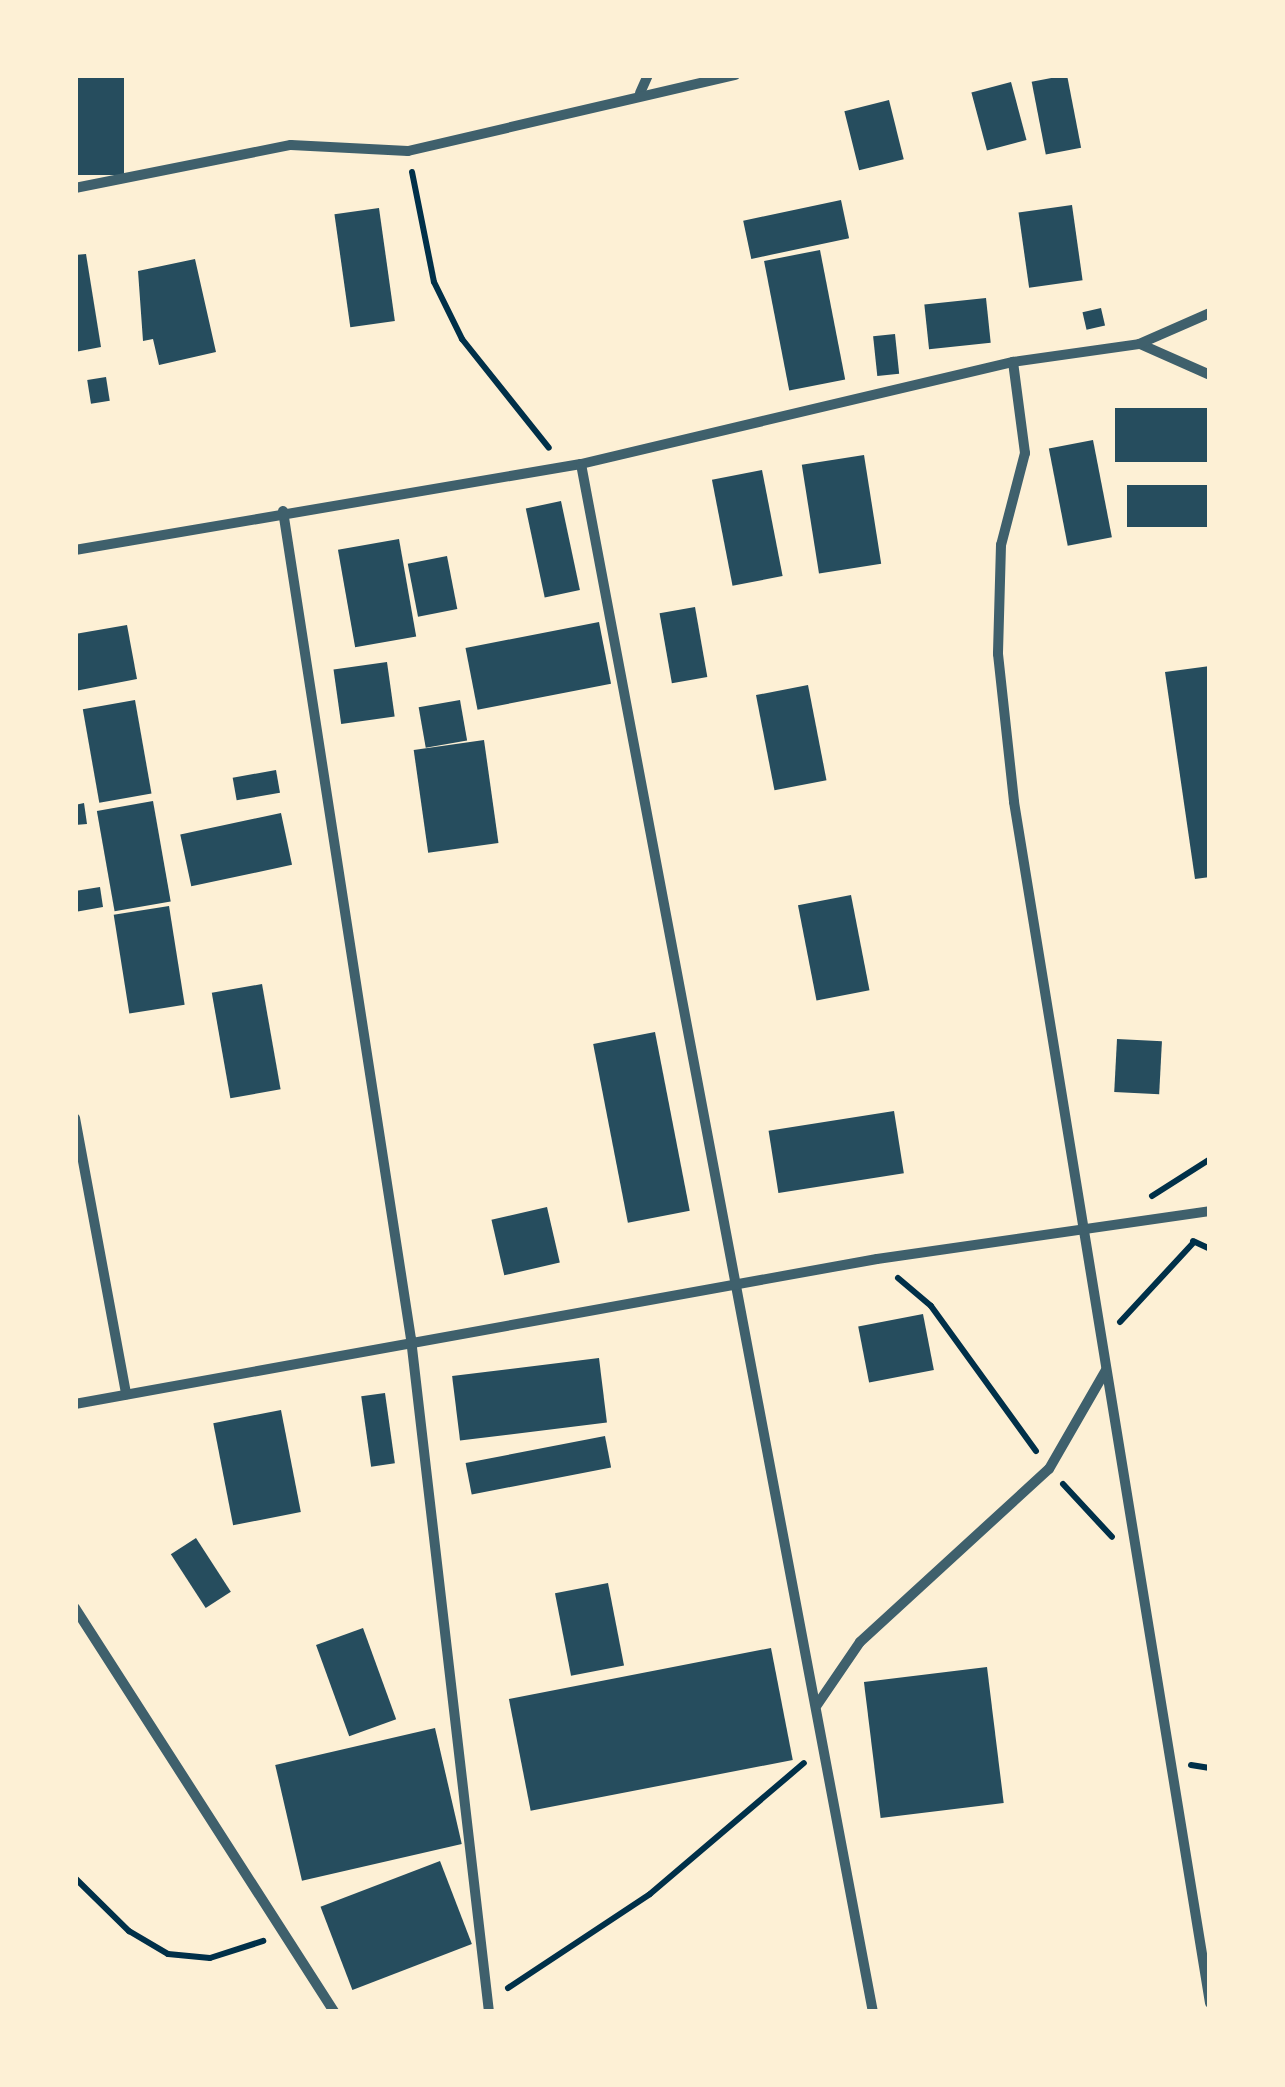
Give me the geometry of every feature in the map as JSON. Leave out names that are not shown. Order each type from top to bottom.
[{"type":"street","points":[[640,93],[648,75]]},
{"type":"street","points":[[75,188],[291,145],[408,151],[640,93],[734,75]]},
{"type":"street","points":[[75,550],[581,464],[1013,362],[1139,344],[1210,313]]},
{"type":"street","points":[[1139,344],[1210,375]]},
{"type":"street","points":[[1013,362],[1025,453],[1002,545],[998,654],[1106,1370],[1210,2003]]},
{"type":"street","points":[[581,464],[740,1283],[873,2012]]},
{"type":"street","points":[[283,512],[412,1340],[488,2006]]},
{"type":"street","points":[[75,1118],[126,1394]]},
{"type":"street","points":[[75,1404],[412,1340],[877,1259],[1085,1236],[1210,1211]]},
{"type":"street","points":[[817,1706],[860,1642],[1049,1469],[1106,1370]]},
{"type":"street","points":[[75,1608],[334,2012]]},
{"type":"path","points":[[408,151],[434,282],[462,339],[538,440],[581,464]]},
{"type":"path","points":[[1102,1340],[1194,1242]]},
{"type":"path","points":[[877,1259],[931,1306],[1049,1469],[1137,1556]]},
{"type":"path","points":[[488,2006],[650,1894],[824,1746]]},
{"type":"path","points":[[75,1878],[129,1931],[168,1954],[210,1958],[284,1934]]},
{"type":"building","points":[[77,75],[124,75],[124,175],[77,175]]},
{"type":"building","points":[[1067,75],[1081,148],[1046,155],[1032,82]]},
{"type":"building","points":[[1011,82],[1027,140],[987,151],[971,93]]},
{"type":"building","points":[[889,100],[904,159],[859,170],[844,111]]},
{"type":"building","points":[[841,200],[849,238],[751,259],[743,221]]},
{"type":"building","points":[[1072,205],[1083,280],[1029,288],[1019,213]]},
{"type":"building","points":[[379,208],[395,321],[350,327],[334,214]]},
{"type":"building","points":[[820,250],[845,380],[789,390],[764,261]]},
{"type":"building","points":[[86,254],[101,347],[75,352],[75,255]]},
{"type":"building","points":[[195,259],[216,352],[159,365],[153,339],[143,341],[138,271]]},
{"type":"building","points":[[986,298],[991,343],[929,349],[924,304]]},
{"type":"building","points":[[1101,308],[1105,326],[1087,330],[1082,312]]},
{"type":"building","points":[[895,334],[899,374],[877,376],[873,336]]},
{"type":"building","points":[[106,377],[110,401],[91,404],[87,380]]},
{"type":"building","points":[[1115,408],[1210,408],[1210,462],[1115,462]]},
{"type":"building","points":[[1093,440],[1112,537],[1068,546],[1049,449]]},
{"type":"building","points":[[864,455],[881,564],[819,574],[802,465]]},
{"type":"building","points":[[762,470],[783,576],[733,586],[712,480]]},
{"type":"building","points":[[1127,485],[1210,485],[1210,527],[1127,527]]},
{"type":"building","points":[[561,501],[580,590],[545,597],[526,508]]},
{"type":"building","points":[[399,539],[416,636],[355,647],[338,550]]},
{"type":"building","points":[[447,556],[457,609],[418,617],[408,564]]},
{"type":"building","points":[[695,607],[707,677],[672,683],[660,613]]},
{"type":"building","points":[[599,622],[611,684],[478,710],[465,648]]},
{"type":"building","points":[[127,625],[137,679],[75,691],[75,634]]},
{"type":"building","points":[[387,662],[395,716],[341,724],[334,670]]},
{"type":"building","points":[[1210,666],[1210,877],[1195,879],[1165,672]]},
{"type":"building","points":[[808,685],[827,780],[774,790],[756,695]]},
{"type":"building","points":[[135,700],[151,794],[99,803],[83,709]]},
{"type":"building","points":[[460,700],[467,740],[426,748],[419,707]]},
{"type":"building","points":[[484,740],[498,843],[428,853],[414,750]]},
{"type":"building","points":[[276,770],[280,793],[237,800],[233,778]]},
{"type":"building","points":[[153,801],[171,901],[115,911],[97,811]]},
{"type":"building","points":[[84,803],[87,824],[75,825],[75,805]]},
{"type":"building","points":[[281,813],[292,865],[191,886],[180,834]]},
{"type":"building","points":[[100,887],[103,907],[75,912],[75,891]]},
{"type":"building","points":[[851,895],[870,990],[817,1001],[798,905]]},
{"type":"building","points":[[169,906],[185,1005],[129,1014],[114,915]]},
{"type":"building","points":[[262,984],[281,1089],[230,1098],[212,993]]},
{"type":"building","points":[[655,1032],[690,1211],[628,1223],[593,1044]]},
{"type":"building","points":[[1117,1039],[1162,1041],[1159,1094],[1114,1092]]},
{"type":"building","points":[[894,1111],[904,1173],[778,1193],[769,1131]]},
{"type":"building","points":[[547,1207],[560,1263],[504,1275],[491,1220]]},
{"type":"building","points":[[923,1314],[934,1370],[869,1383],[858,1327]]},
{"type":"building","points":[[599,1358],[607,1423],[460,1441],[452,1376]]},
{"type":"building","points":[[385,1393],[395,1463],[371,1467],[361,1396]]},
{"type":"building","points":[[281,1410],[301,1512],[233,1525],[213,1423]]},
{"type":"building","points":[[605,1436],[611,1467],[472,1495],[466,1463]]},
{"type":"building","points":[[196,1538],[231,1592],[206,1608],[171,1554]]},
{"type":"building","points":[[608,1583],[624,1665],[571,1676],[555,1593]]},
{"type":"building","points":[[363,1628],[396,1719],[349,1736],[316,1645]]},
{"type":"building","points":[[771,1648],[793,1760],[531,1811],[509,1699]]},
{"type":"building","points":[[987,1667],[1004,1803],[881,1818],[864,1682]]},
{"type":"building","points":[[435,1728],[462,1844],[302,1881],[275,1765]]},
{"type":"building","points":[[440,1861],[472,1944],[352,1990],[321,1907]]}]
